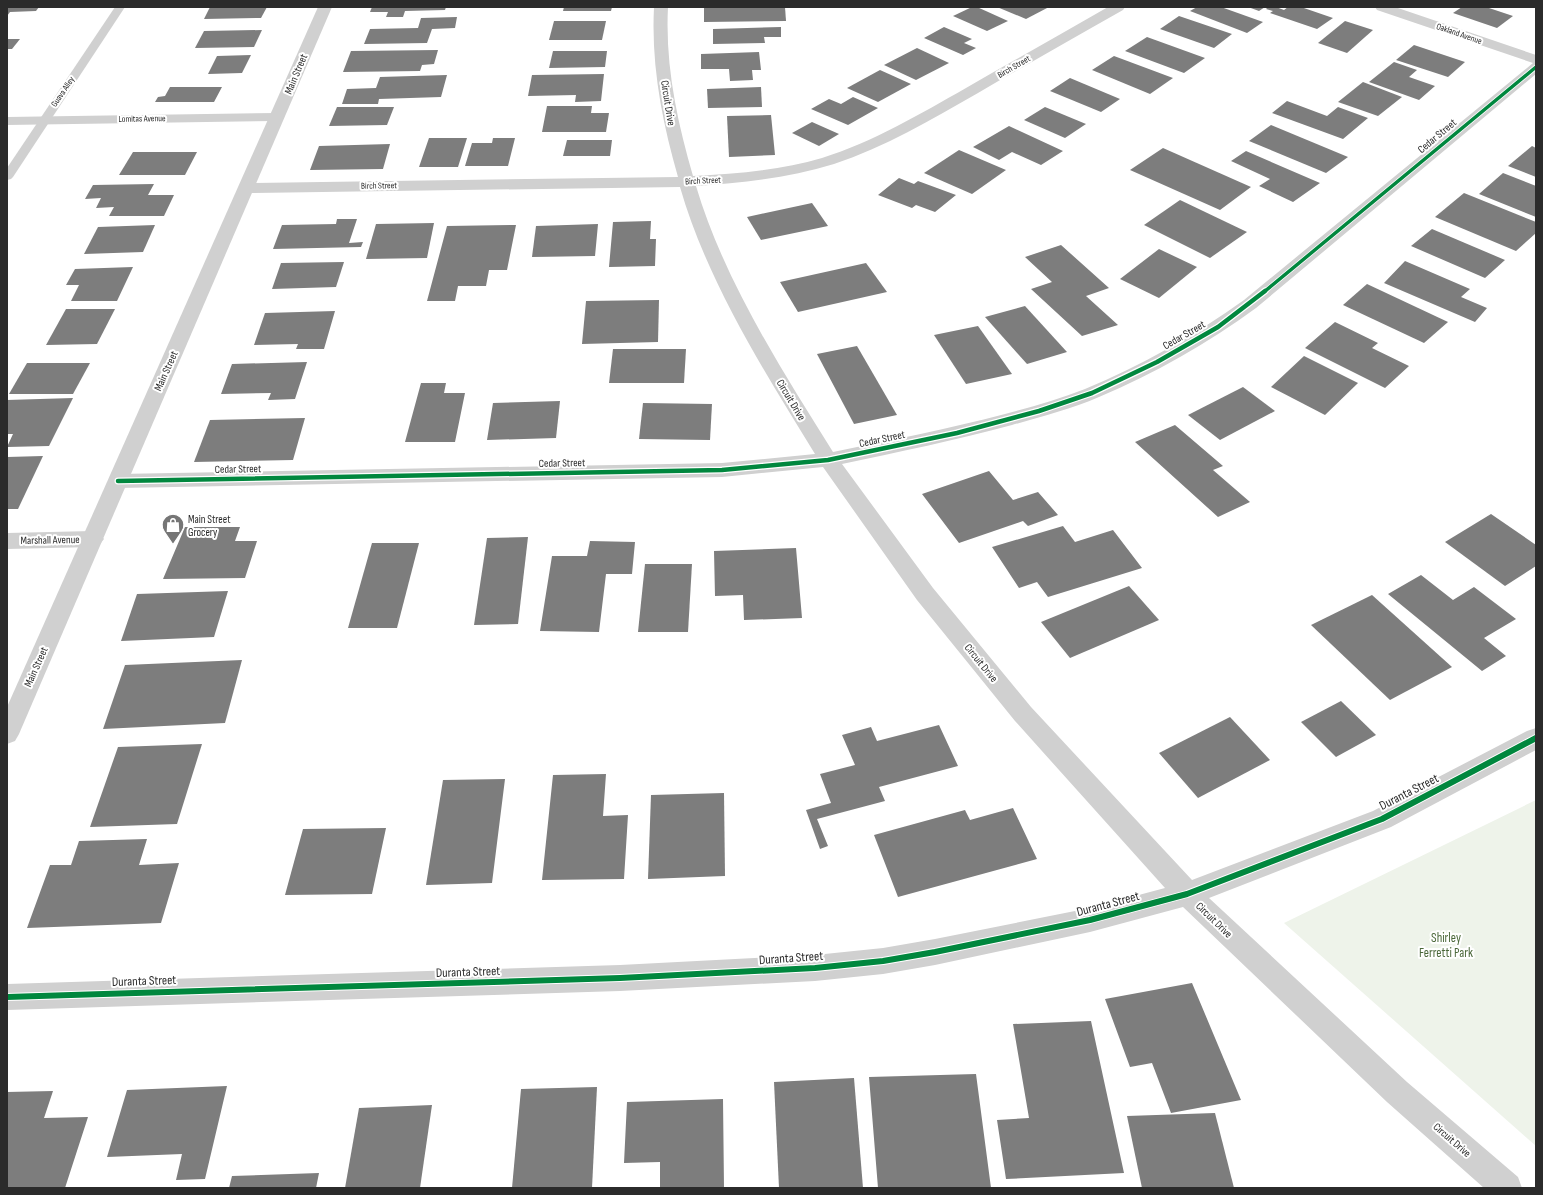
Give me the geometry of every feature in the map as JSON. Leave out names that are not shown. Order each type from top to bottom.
[{"type":"street","name":"Main Street","points":[[7,734],[325,7]]},
{"type":"street","name":"Circuit Drive","points":[[661,7],[660,25],[662,64],[667,102],[686,182],[707,240],[736,301],[774,372],[828,460],[925,594],[1023,714],[1187,894],[1396,1092],[1507,1188]]},
{"type":"street","name":"Birch Street","points":[[247,188],[686,182],[759,176],[788,171],[827,161],[864,148],[910,126],[1118,7]]},
{"type":"street","name":"Oakland Avenue","points":[[1382,7],[1536,60]]},
{"type":"street","name":"Cedar Street","points":[[118,481],[722,470],[828,460],[957,433],[1039,410],[1092,393],[1164,358],[1218,327],[1250,304],[1536,67]]},
{"type":"street","name":"Lomitas Avenue","points":[[7,121],[277,117]]},
{"type":"street","name":"Marshall Avenue","points":[[7,541],[92,539]]},
{"type":"street","name":"Duranta Street","points":[[7,997],[620,978],[815,968],[884,961],[977,945],[1090,920],[1187,894],[1382,819],[1536,738]]},
{"type":"lane","name":"Guava Alley","points":[[7,177],[120,7]]},
{"type":"green space","name":"Shirley Ferretti Park","points":[[1536,800],[1536,1146],[1284,923]]},
{"type":"building","points":[[7,7],[39,7],[36,11],[10,12],[7,16]]},
{"type":"building","points":[[210,7],[267,7],[261,18],[204,19]]},
{"type":"building","points":[[372,7],[446,7],[445,10],[405,11],[403,17],[386,17],[388,12],[370,12]]},
{"type":"building","points":[[564,7],[612,7],[611,11],[563,11]]},
{"type":"building","points":[[785,7],[786,21],[704,22],[704,8]]},
{"type":"building","points":[[972,7],[977,7],[1008,21],[987,31],[953,16]]},
{"type":"building","points":[[997,7],[1049,7],[1026,19]]},
{"type":"building","points":[[1197,7],[1221,7],[1263,22],[1247,33],[1190,11]]},
{"type":"building","points":[[1248,7],[1265,7],[1259,11]]},
{"type":"building","points":[[1268,7],[1276,7],[1284,10],[1288,7],[1301,7],[1333,18],[1317,29],[1270,13],[1273,11],[1266,9]]},
{"type":"building","points":[[1462,7],[1486,7],[1513,16],[1497,28],[1453,13]]},
{"type":"building","points":[[1179,16],[1232,34],[1214,48],[1160,29]]},
{"type":"building","points":[[457,17],[455,28],[432,29],[427,43],[364,44],[370,29],[418,28],[421,18]]},
{"type":"building","points":[[554,21],[606,21],[602,40],[549,40]]},
{"type":"building","points":[[1345,21],[1373,30],[1347,53],[1318,43]]},
{"type":"building","points":[[781,27],[781,37],[764,37],[765,43],[713,44],[713,29]]},
{"type":"building","points":[[944,27],[972,39],[964,43],[976,48],[963,55],[924,38]]},
{"type":"building","points":[[262,30],[254,47],[195,48],[204,31]]},
{"type":"building","points":[[1147,37],[1205,58],[1184,73],[1125,51]]},
{"type":"building","points":[[7,39],[20,39],[12,49],[7,49]]},
{"type":"building","points":[[1414,45],[1465,62],[1448,77],[1396,60]]},
{"type":"building","points":[[917,48],[949,63],[916,80],[884,65]]},
{"type":"building","points":[[438,50],[434,64],[422,65],[420,71],[343,72],[351,51]]},
{"type":"building","points":[[553,51],[607,51],[605,67],[549,68]]},
{"type":"building","points":[[759,52],[761,70],[752,70],[753,80],[730,81],[729,69],[701,69],[701,54]]},
{"type":"building","points":[[251,55],[242,73],[208,74],[217,56]]},
{"type":"building","points":[[1114,56],[1173,78],[1150,94],[1092,70]]},
{"type":"building","points":[[1394,62],[1417,70],[1409,77],[1435,86],[1419,100],[1369,82]]},
{"type":"building","points":[[880,70],[911,84],[878,102],[847,88]]},
{"type":"building","points":[[604,74],[601,101],[575,102],[576,95],[528,96],[532,75]]},
{"type":"building","points":[[447,75],[441,97],[379,99],[378,104],[342,104],[347,89],[376,88],[380,77]]},
{"type":"building","points":[[1070,78],[1120,99],[1101,112],[1050,91]]},
{"type":"building","points":[[1363,82],[1402,97],[1378,116],[1338,102]]},
{"type":"building","points":[[170,87],[222,87],[214,102],[155,102],[158,97],[165,96]]},
{"type":"building","points":[[761,87],[762,107],[708,108],[707,89]]},
{"type":"building","points":[[853,97],[878,108],[848,125],[811,109],[829,99],[841,104]]},
{"type":"building","points":[[1287,101],[1327,116],[1338,107],[1368,118],[1343,139],[1272,113]]},
{"type":"building","points":[[547,106],[592,106],[591,113],[609,113],[606,132],[542,132]]},
{"type":"building","points":[[337,107],[394,107],[387,125],[329,126]]},
{"type":"building","points":[[1045,107],[1086,124],[1065,138],[1024,120]]},
{"type":"building","points":[[771,115],[775,155],[729,157],[727,116]]},
{"type":"building","points":[[812,122],[839,134],[819,146],[792,133]]},
{"type":"building","points":[[1271,125],[1348,157],[1326,173],[1249,141]]},
{"type":"building","points":[[1009,126],[1063,151],[1041,165],[1012,152],[999,160],[973,147]]},
{"type":"building","points":[[429,138],[467,138],[458,167],[419,167]]},
{"type":"building","points":[[493,138],[515,138],[508,166],[465,166],[472,143],[492,143]]},
{"type":"building","points":[[567,140],[612,140],[610,156],[563,156]]},
{"type":"building","points":[[390,144],[383,169],[310,170],[319,146]]},
{"type":"building","points":[[1532,146],[1536,148],[1536,177],[1508,166]]},
{"type":"building","points":[[1163,148],[1251,187],[1220,210],[1130,170]]},
{"type":"building","points":[[959,150],[1006,170],[972,194],[924,173]]},
{"type":"building","points":[[1246,151],[1320,183],[1293,202],[1259,186],[1270,179],[1231,161]]},
{"type":"building","points":[[133,152],[197,152],[185,175],[119,175]]},
{"type":"building","points":[[1503,173],[1536,186],[1536,217],[1479,194]]},
{"type":"building","points":[[899,178],[914,184],[918,181],[956,195],[935,212],[916,205],[912,208],[878,195]]},
{"type":"building","points":[[154,184],[148,195],[174,195],[164,216],[109,216],[114,207],[96,208],[101,198],[85,199],[93,185]]},
{"type":"building","points":[[1464,193],[1536,222],[1536,233],[1516,251],[1435,217]]},
{"type":"building","points":[[1180,200],[1247,232],[1210,258],[1144,225]]},
{"type":"building","points":[[812,203],[828,226],[761,240],[747,217]]},
{"type":"building","points":[[337,219],[357,219],[349,243],[363,242],[361,247],[273,249],[282,225],[336,224]]},
{"type":"building","points":[[651,221],[650,239],[656,239],[655,266],[609,267],[613,222]]},
{"type":"building","points":[[434,223],[427,258],[366,259],[376,224]]},
{"type":"building","points":[[598,224],[595,256],[532,257],[536,226]]},
{"type":"building","points":[[155,225],[143,252],[84,254],[98,227]]},
{"type":"building","points":[[516,225],[507,270],[489,270],[486,286],[458,286],[455,301],[427,301],[447,226]]},
{"type":"building","points":[[1432,229],[1505,260],[1485,278],[1411,246]]},
{"type":"building","points":[[1061,245],[1109,288],[1086,296],[1118,325],[1082,336],[1031,289],[1052,282],[1025,257]]},
{"type":"building","points":[[1159,249],[1197,267],[1159,298],[1120,279]]},
{"type":"building","points":[[1405,261],[1470,289],[1461,297],[1487,308],[1475,322],[1384,283]]},
{"type":"building","points":[[344,262],[336,287],[272,289],[281,263]]},
{"type":"building","points":[[866,263],[887,292],[798,312],[780,282]]},
{"type":"building","points":[[133,267],[117,301],[71,301],[79,285],[66,285],[75,269]]},
{"type":"building","points":[[1367,284],[1448,322],[1424,343],[1343,305]]},
{"type":"building","points":[[659,300],[658,342],[582,344],[586,301]]},
{"type":"building","points":[[1025,306],[1067,352],[1027,364],[985,317]]},
{"type":"building","points":[[66,309],[115,309],[97,344],[46,345]]},
{"type":"building","points":[[335,311],[324,349],[296,349],[298,344],[254,345],[265,313]]},
{"type":"building","points":[[1335,322],[1378,343],[1372,348],[1409,366],[1385,388],[1305,348]]},
{"type":"building","points":[[978,326],[1012,374],[966,384],[934,335]]},
{"type":"building","points":[[857,346],[897,415],[854,424],[817,354]]},
{"type":"building","points":[[613,349],[686,349],[684,383],[609,383]]},
{"type":"building","points":[[1304,356],[1358,383],[1325,415],[1271,387]]},
{"type":"building","points":[[307,362],[295,399],[268,400],[271,393],[221,394],[232,364]]},
{"type":"building","points":[[27,363],[90,363],[73,394],[9,394]]},
{"type":"building","points":[[421,383],[446,383],[444,393],[465,393],[455,442],[405,442]]},
{"type":"building","points":[[1243,387],[1275,411],[1220,440],[1188,415]]},
{"type":"building","points":[[73,398],[49,446],[7,447],[13,434],[7,434],[7,400]]},
{"type":"building","points":[[560,401],[556,438],[487,440],[493,403]]},
{"type":"building","points":[[643,403],[712,404],[710,440],[639,439]]},
{"type":"building","points":[[305,418],[293,460],[194,462],[210,420]]},
{"type":"building","points":[[1175,425],[1223,466],[1213,470],[1250,502],[1218,517],[1135,442]]},
{"type":"building","points":[[43,456],[18,509],[7,509],[7,457]]},
{"type":"building","points":[[989,471],[1013,500],[1038,492],[1058,515],[1028,526],[1023,521],[959,543],[922,494]]},
{"type":"building","points":[[1491,514],[1536,545],[1536,566],[1505,586],[1445,542]]},
{"type":"building","points":[[1063,526],[1075,542],[1113,530],[1142,568],[1048,597],[1037,582],[1019,588],[992,547]]},
{"type":"building","points":[[185,527],[240,527],[235,541],[257,541],[245,578],[163,579]]},
{"type":"building","points":[[528,537],[518,624],[474,625],[487,538]]},
{"type":"building","points":[[590,541],[635,542],[632,574],[606,574],[599,632],[540,631],[552,556],[587,556]]},
{"type":"building","points":[[372,543],[419,543],[397,628],[348,628]]},
{"type":"building","points":[[796,548],[802,618],[744,620],[743,595],[715,596],[714,551]]},
{"type":"building","points":[[645,564],[692,564],[688,632],[638,632]]},
{"type":"building","points":[[1421,575],[1453,600],[1474,587],[1516,619],[1484,638],[1506,656],[1482,671],[1388,594]]},
{"type":"building","points":[[1129,586],[1159,620],[1070,658],[1041,622]]},
{"type":"building","points":[[228,591],[214,637],[121,641],[137,594]]},
{"type":"building","points":[[1372,595],[1452,667],[1390,700],[1311,625]]},
{"type":"building","points":[[242,660],[225,723],[103,729],[125,665]]},
{"type":"building","points":[[1341,701],[1376,735],[1336,757],[1301,722]]},
{"type":"building","points":[[1230,717],[1270,760],[1198,798],[1159,753]]},
{"type":"building","points":[[939,725],[958,766],[879,787],[885,801],[817,819],[828,846],[820,849],[806,810],[831,803],[820,774],[855,765],[842,735],[871,727],[877,741]]},
{"type":"building","points":[[202,744],[177,824],[90,827],[118,747]]},
{"type":"building","points":[[606,774],[603,816],[628,815],[624,879],[542,880],[553,775]]},
{"type":"building","points":[[505,779],[492,883],[426,885],[443,780]]},
{"type":"building","points":[[724,793],[725,876],[648,879],[651,795]]},
{"type":"building","points":[[1013,808],[1037,859],[898,897],[874,835],[965,810],[970,820]]},
{"type":"building","points":[[386,828],[372,894],[285,895],[303,829]]},
{"type":"building","points":[[147,839],[139,865],[179,863],[161,923],[27,928],[50,865],[71,865],[79,841]]},
{"type":"building","points":[[1192,983],[1241,1100],[1171,1113],[1152,1063],[1130,1067],[1105,999]]},
{"type":"building","points":[[1091,1021],[1124,1173],[1006,1179],[997,1120],[1029,1118],[1013,1024]]},
{"type":"building","points":[[976,1074],[991,1188],[878,1188],[869,1077]]},
{"type":"building","points":[[854,1078],[863,1188],[779,1188],[774,1082]]},
{"type":"building","points":[[227,1086],[205,1179],[176,1180],[182,1154],[107,1157],[127,1090]]},
{"type":"building","points":[[597,1087],[592,1188],[512,1188],[521,1089]]},
{"type":"building","points":[[53,1091],[44,1118],[88,1117],[65,1188],[7,1188],[7,1092]]},
{"type":"building","points":[[723,1099],[724,1188],[660,1188],[660,1162],[624,1163],[627,1102]]},
{"type":"building","points":[[432,1105],[420,1188],[345,1188],[359,1108]]},
{"type":"building","points":[[1215,1113],[1234,1188],[1142,1188],[1127,1116]]},
{"type":"building","points":[[319,1173],[316,1188],[229,1188],[232,1176]]},
{"type":"cycle path","points":[[118,481],[722,470],[828,460],[957,433],[1039,411],[1092,393],[1157,362],[1218,327],[1250,304],[1536,67]]},
{"type":"cycle path","points":[[7,997],[620,978],[815,968],[883,961],[935,952],[1090,920],[1187,894],[1382,819],[1536,738]]},
{"type":"place","name":"Main Street Grocery","points":[[173,544]]}]
